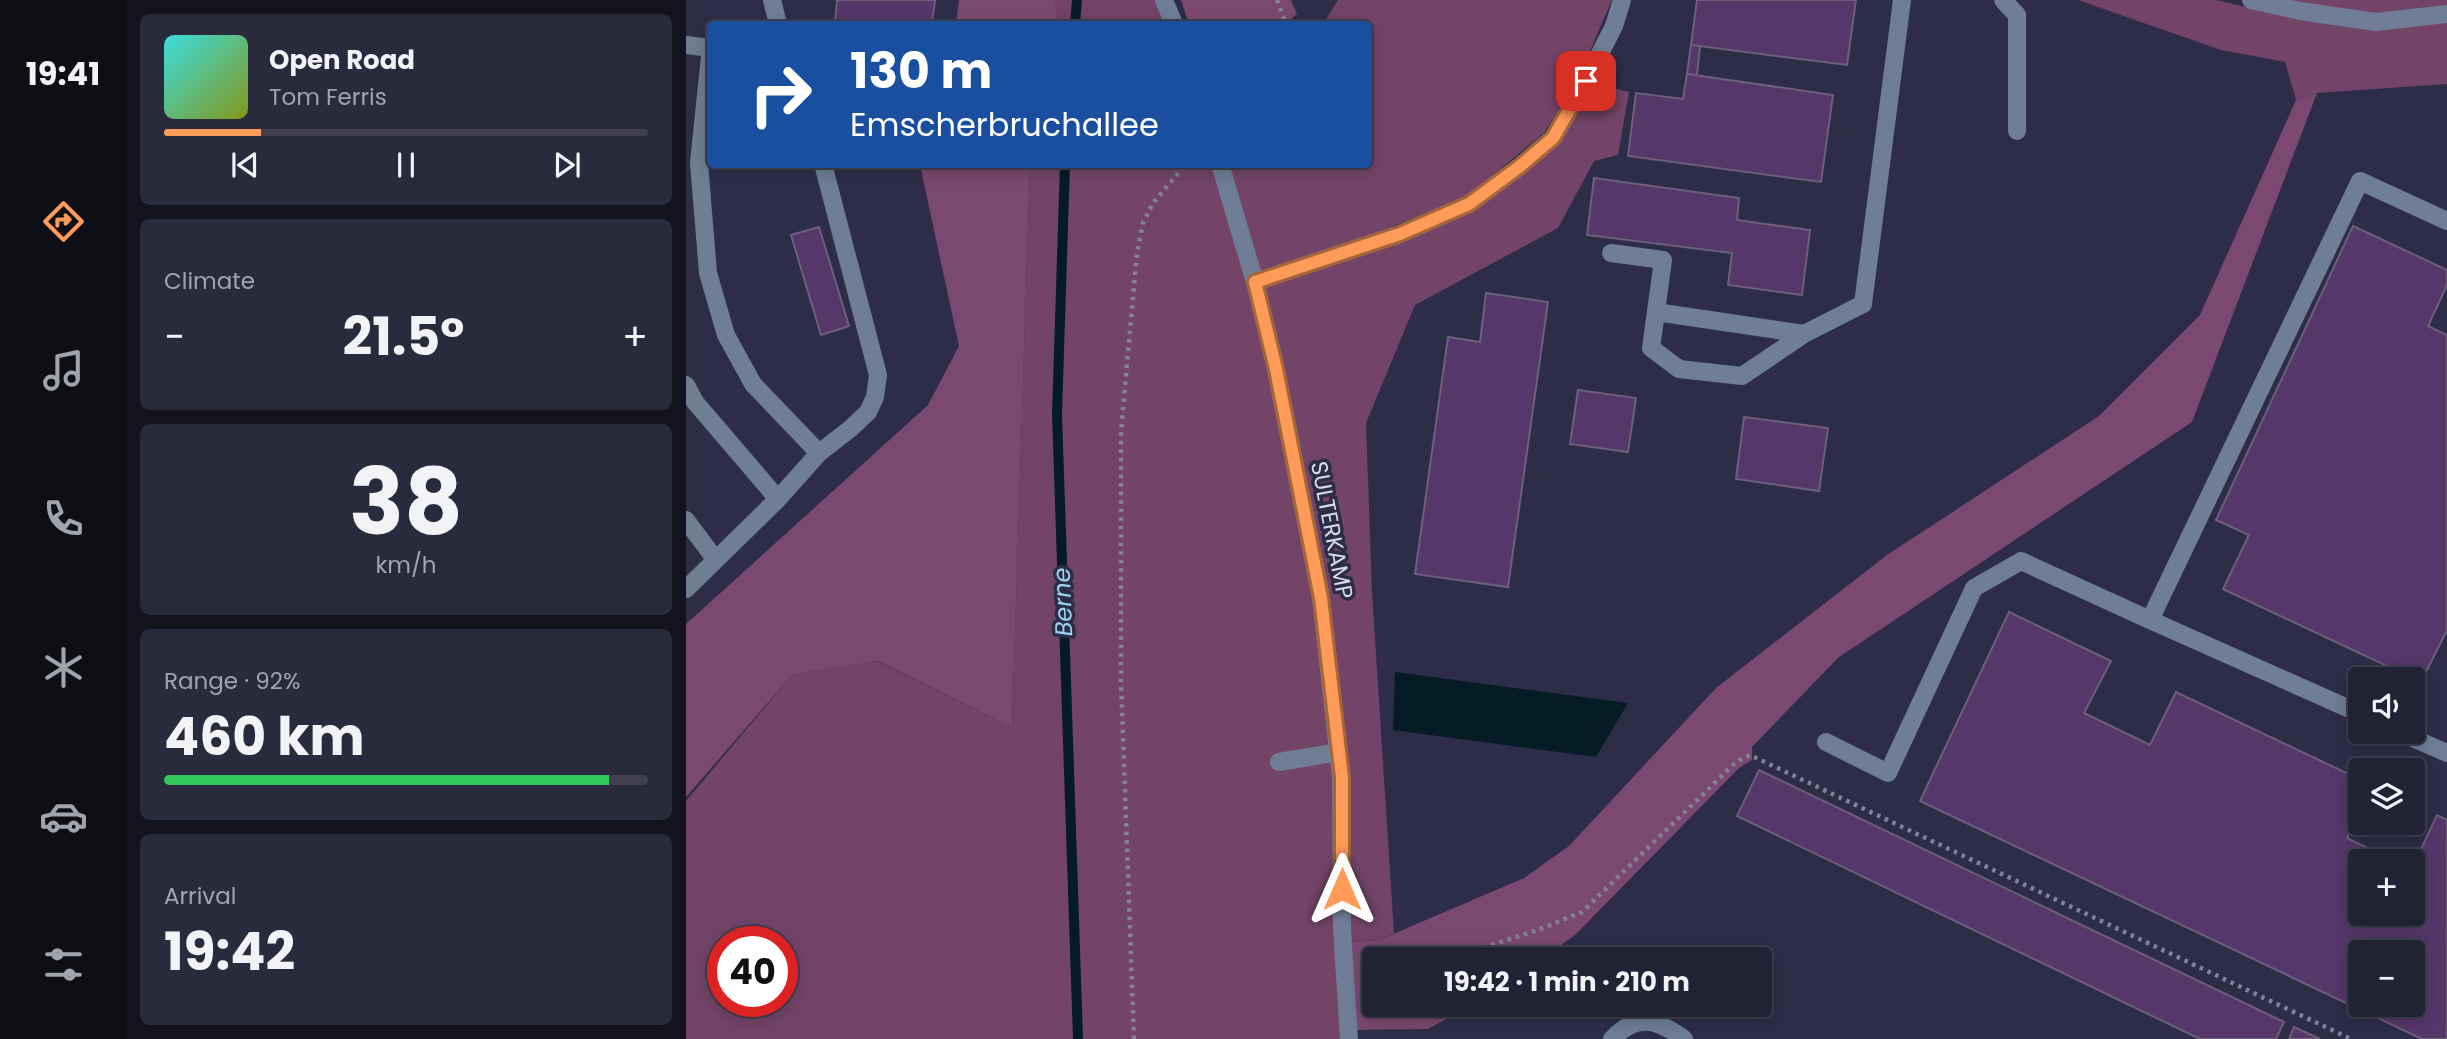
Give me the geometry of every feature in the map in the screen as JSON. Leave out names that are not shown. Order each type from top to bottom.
[{"type":"street","points":[[772,0],[777,21]]},
{"type":"street","points":[[1164,0],[1173,21]]},
{"type":"street","points":[[1255,282],[1400,234],[1469,204],[1519,167],[1553,138],[1614,26],[1622,0]]},
{"type":"street","points":[[1611,253],[1663,260],[1651,348],[1679,369],[1742,376],[1804,334],[1863,304],[1902,0]]},
{"type":"street","points":[[2003,0],[2017,16],[2017,131]]},
{"type":"street","points":[[2251,0],[2300,11],[2376,22],[2447,14]]},
{"type":"street","points":[[686,45],[707,48]]},
{"type":"street","points":[[707,85],[699,163],[708,273],[726,335],[753,384],[819,453]]},
{"type":"street","points":[[686,589],[778,499],[819,453],[868,412],[874,397],[878,375],[824,168]]},
{"type":"street","name":"SULTERKAMP","points":[[1223,172],[1255,282],[1276,369],[1321,598],[1342,777],[1342,928],[1349,1039]]},
{"type":"street","points":[[2150,620],[2360,181],[2447,221]]},
{"type":"street","points":[[1657,312],[1804,334]]},
{"type":"street","points":[[686,385],[695,402],[778,499]]},
{"type":"street","points":[[686,520],[715,559]]},
{"type":"street","points":[[1826,742],[1888,773],[1974,588],[2021,561],[2348,708]]},
{"type":"street","points":[[2425,743],[2447,753]]},
{"type":"street","points":[[1279,762],[1339,752]]},
{"type":"street","points":[[1612,1039],[1621,1030],[1641,1022],[1662,1023],[1684,1039]]},
{"type":"path","points":[[1277,0],[1285,21]]},
{"type":"path","points":[[1134,1039],[1120,667],[1121,431],[1137,254],[1143,223],[1153,203],[1183,168]]},
{"type":"path","points":[[1485,947],[1582,912],[1736,762],[1750,755],[2351,1039]]},
{"type":"shaded area","points":[[959,0],[1054,0],[1058,21],[956,21]]},
{"type":"shaded area","points":[[1054,0],[1160,0],[1169,21],[1058,21]]},
{"type":"shaded area","points":[[1181,0],[1291,0],[1297,14],[1289,21],[1188,21]]},
{"type":"shaded area","points":[[1338,0],[1612,0],[1577,81],[1544,133],[1463,199],[1345,245],[1260,274],[1226,168],[1372,168],[1372,21],[1325,21]]},
{"type":"shaded area","points":[[2078,0],[2216,0],[2297,19],[2284,0],[2447,0],[2447,84],[2317,93],[2296,100],[2285,62],[2221,50]]},
{"type":"shaded area","points":[[1592,83],[1629,92],[1618,155],[1594,161],[1558,228],[1415,305],[1366,423],[1372,592],[1394,933],[1379,940],[1346,942],[1345,780],[1261,286],[1353,255],[1521,171]]},
{"type":"shaded area","points":[[2317,93],[2192,422],[1839,657],[1752,747],[1752,760],[1739,768],[1576,934],[1559,947],[1362,947],[1362,1017],[1450,1017],[1428,1029],[1351,1030],[1346,942],[1379,940],[1524,878],[1569,846],[1716,688],[1887,555],[2099,416],[2200,315],[2296,100]]},
{"type":"shaded area","points":[[921,168],[1030,168],[1012,728],[878,661],[792,675],[686,797],[686,624],[928,405],[959,346]]},
{"type":"shaded area","points":[[1030,168],[1216,168],[1252,282],[1318,598],[1335,755],[1347,1039],[686,1039],[686,801],[792,675],[877,661],[1012,728]]},
{"type":"water","points":[[1395,672],[1628,703],[1596,757],[1393,730]]},
{"type":"building","points":[[837,0],[935,0],[932,21],[835,21]]},
{"type":"building","points":[[1697,0],[1856,0],[1847,65],[1691,45]]},
{"type":"building","points":[[1691,45],[1700,46],[1697,75],[1687,74]]},
{"type":"building","points":[[1687,74],[1833,95],[1821,182],[1628,156],[1636,93],[1683,99]]},
{"type":"building","points":[[1594,178],[1739,198],[1737,220],[1810,230],[1802,295],[1728,285],[1732,253],[1587,235]]},
{"type":"building","points":[[2353,226],[2447,270],[2447,285],[2428,326],[2447,335],[2447,630],[2425,674],[2425,667],[2389,667],[2223,589],[2249,535],[2216,520]]},
{"type":"building","points":[[819,227],[849,326],[821,335],[791,235]]},
{"type":"building","points":[[1486,293],[1548,302],[1508,587],[1415,574],[1448,337],[1480,342]]},
{"type":"building","points":[[1578,390],[1636,398],[1628,452],[1570,444]]},
{"type":"building","points":[[1744,417],[1828,428],[1819,491],[1736,479]]},
{"type":"building","points":[[2009,612],[2111,661],[2084,713],[2150,745],[2176,692],[2348,774],[2347,838],[2369,849],[2348,849],[2348,926],[2425,926],[2425,849],[2421,849],[2437,815],[2447,820],[2447,1039],[2422,1039],[2376,1017],[2425,1017],[2425,940],[2348,940],[2348,1004],[1920,801]]},
{"type":"building","points":[[1759,770],[2284,1022],[2276,1039],[2200,1039],[1737,816]]},
{"type":"building","points":[[2294,1027],[2320,1039],[2289,1039]]},
{"type":"waterway","name":"Berne","points":[[1075,21],[1077,0]]},
{"type":"waterway","name":"Berne","points":[[1065,168],[1057,414],[1078,1039]]},
{"type":"route","points":[[1342,889],[1342,777],[1321,598],[1276,369],[1255,282],[1400,234],[1469,204],[1553,138],[1586,81]]}]
